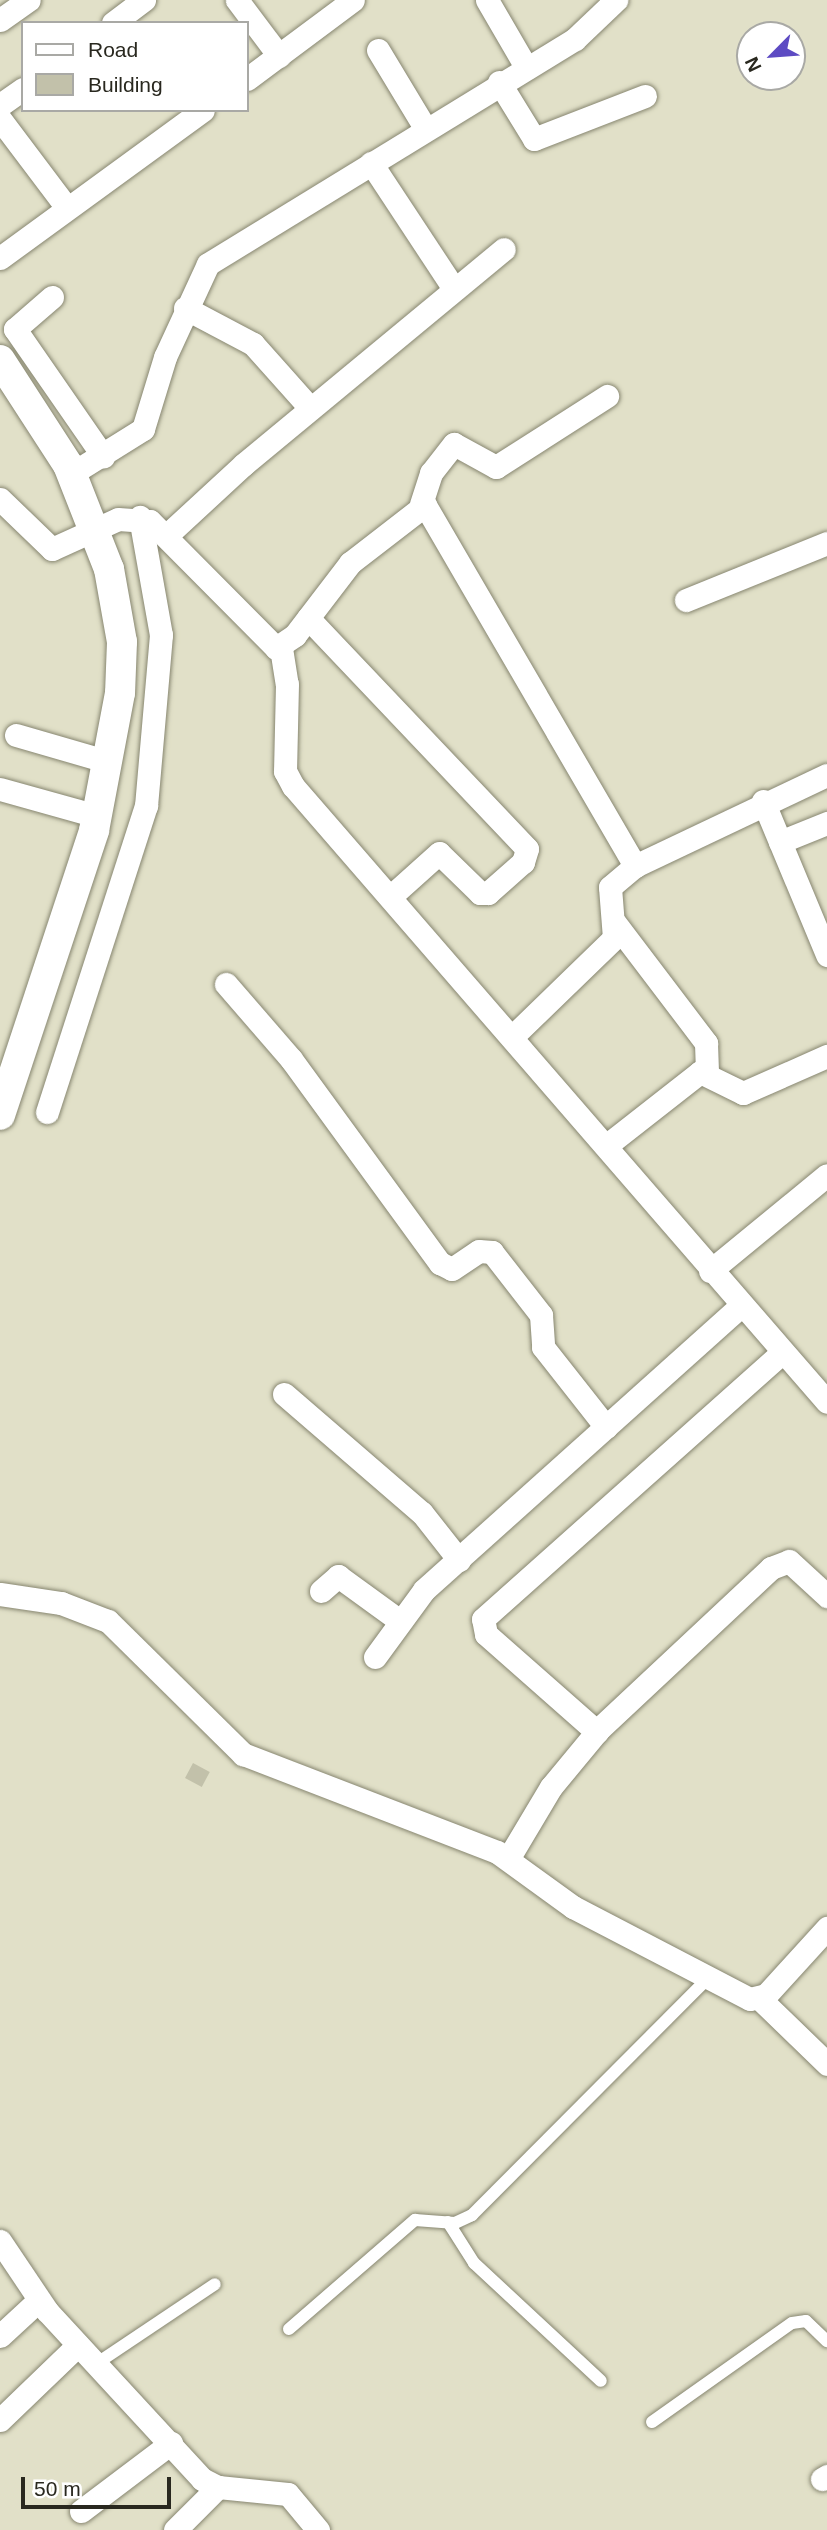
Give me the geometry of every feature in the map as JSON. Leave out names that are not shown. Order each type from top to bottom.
[{"type":"street","points":[[0,20],[29,0]]},
{"type":"street","points":[[116,21],[144,0]]},
{"type":"street","points":[[237,0],[279,56]]},
{"type":"street","points":[[248,78],[352,0]]},
{"type":"street","points":[[487,0],[526,67]]},
{"type":"street","points":[[87,465],[143,429],[184,308],[215,258],[499,82],[575,39],[605,4]]},
{"type":"street","points":[[378,50],[425,128]]},
{"type":"street","points":[[499,82],[534,139],[645,96]]},
{"type":"street","points":[[0,105],[21,90]]},
{"type":"street","points":[[0,258],[200,112]]},
{"type":"street","points":[[0,119],[66,208]]},
{"type":"street","points":[[371,163],[454,289]]},
{"type":"street","points":[[166,537],[310,408],[505,249]]},
{"type":"street","points":[[47,1112],[146,806],[161,635],[114,521],[15,329],[52,297]]},
{"type":"street","points":[[184,308],[253,344],[310,408]]},
{"type":"street","points":[[0,360],[87,465]]},
{"type":"street","points":[[281,648],[350,563],[421,504],[430,473],[454,444],[496,467],[607,396]]},
{"type":"street","points":[[0,499],[46,548],[58,548],[114,521],[166,537],[263,640],[281,648]]},
{"type":"street","points":[[421,504],[439,519],[635,866]]},
{"type":"street","points":[[0,1115],[9,1057],[97,816],[109,762],[122,642],[109,569],[114,521]]},
{"type":"street","points":[[686,600],[827,543]]},
{"type":"street","points":[[308,618],[527,849],[523,862],[488,893],[480,893],[439,853],[391,896]]},
{"type":"street","points":[[281,648],[287,684],[285,771],[607,1145],[739,1307],[824,1393]]},
{"type":"street","points":[[16,735],[109,762]]},
{"type":"street","points":[[513,1036],[606,948],[615,923],[610,887],[635,866],[764,801],[827,775]]},
{"type":"street","points":[[0,789],[97,816]]},
{"type":"street","points":[[764,801],[827,955]]},
{"type":"street","points":[[780,842],[827,823]]},
{"type":"street","points":[[615,923],[706,1043],[707,1071]]},
{"type":"street","points":[[226,984],[284,1049],[440,1263],[452,1269],[479,1251],[492,1252],[541,1315],[543,1347],[606,1427]]},
{"type":"street","points":[[707,1071],[743,1093],[827,1056]]},
{"type":"street","points":[[607,1145],[707,1071]]},
{"type":"street","points":[[710,1271],[827,1175]]},
{"type":"street","points":[[375,1657],[400,1621],[459,1560],[739,1307]]},
{"type":"street","points":[[597,1732],[486,1634],[483,1619],[782,1353]]},
{"type":"street","points":[[284,1394],[415,1506],[459,1560]]},
{"type":"street","points":[[508,1858],[551,1787],[597,1732],[778,1563],[796,1565],[827,1596]]},
{"type":"street","points":[[321,1591],[338,1576],[400,1621]]},
{"type":"street","points":[[0,1594],[61,1603],[113,1625],[204,1721],[255,1760],[329,1783],[508,1858],[573,1907],[760,1998],[827,2064]]},
{"type":"street","points":[[760,1998],[827,1928]]},
{"type":"street","points":[[0,2241],[39,2300],[202,2479],[218,2487],[288,2494],[318,2530]]},
{"type":"street","points":[[0,2336],[39,2300]]},
{"type":"street","points":[[0,2420],[78,2345]]},
{"type":"street","points":[[81,2511],[171,2443]]},
{"type":"street","points":[[175,2530],[218,2487]]},
{"type":"lane","points":[[289,2329],[415,2220],[448,2222],[472,2215],[710,1976]]},
{"type":"lane","points":[[448,2222],[474,2263],[601,2381]]},
{"type":"lane","points":[[96,2364],[215,2284]]},
{"type":"lane","points":[[652,2422],[792,2323],[806,2321],[827,2341]]},
{"type":"building","points":[[193,1763],[210,1772],[202,1787],[185,1778]]}]
